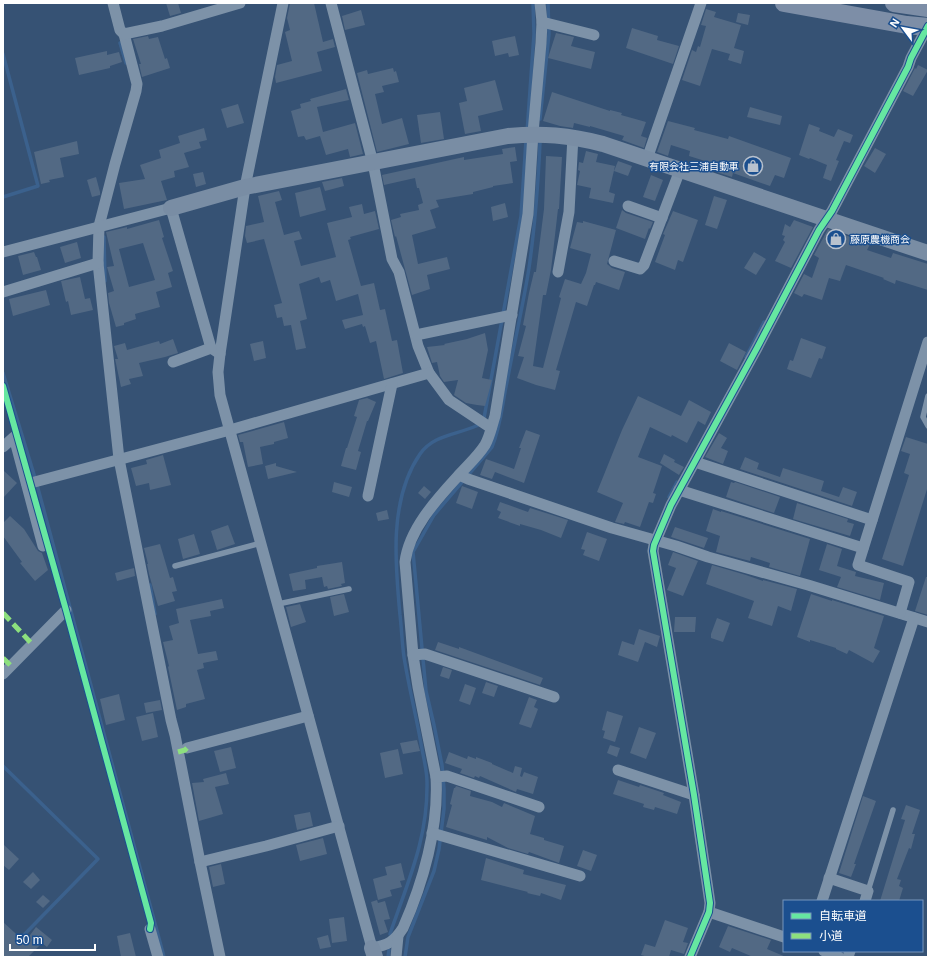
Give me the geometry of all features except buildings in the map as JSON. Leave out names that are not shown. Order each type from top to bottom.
[{"type":"main road","points":[[784,3],[907,25],[928,27]]},
{"type":"main road","points":[[894,3],[928,8]]},
{"type":"street","points":[[112,3],[120,30],[124,34],[137,84],[99,226],[98,263],[122,458],[203,862],[220,957]]},
{"type":"street","points":[[124,34],[162,26],[240,3]]},
{"type":"street","points":[[215,351],[245,187],[282,3]]},
{"type":"street","points":[[331,3],[373,163],[392,259],[399,272],[418,346],[429,373],[449,400],[485,424]]},
{"type":"street","points":[[485,424],[495,416],[506,316],[528,214],[528,134],[541,43],[547,23],[540,3]]},
{"type":"street","points":[[647,159],[701,3]]},
{"type":"street","points":[[547,23],[594,35]]},
{"type":"street","points":[[690,957],[712,913],[694,795],[653,551],[656,540],[671,505],[819,230],[827,219],[863,154],[928,27]]},
{"type":"street","points":[[3,252],[172,208],[245,187],[508,136],[528,134],[573,136],[603,144],[928,253]]},
{"type":"street","points":[[558,272],[569,212],[573,136]]},
{"type":"street","points":[[614,261],[640,268],[644,265],[680,170]]},
{"type":"street","points":[[628,206],[662,218]]},
{"type":"street","points":[[172,208],[215,351],[220,395],[373,952],[387,945],[398,936]]},
{"type":"street","points":[[3,292],[98,263]]},
{"type":"street","points":[[416,335],[506,316]]},
{"type":"street","points":[[900,613],[909,582],[858,565],[928,342]]},
{"type":"street","points":[[173,362],[215,351]]},
{"type":"street","points":[[27,484],[230,430],[429,373]]},
{"type":"street","points":[[368,496],[392,384]]},
{"type":"street","points":[[396,957],[398,936],[438,835],[436,806],[441,777],[418,687],[419,655],[405,562],[406,552],[414,532],[421,522],[463,477],[477,456],[485,443],[485,424]]},
{"type":"street","points":[[3,447],[14,437],[43,546]]},
{"type":"street","points":[[695,462],[872,520]]},
{"type":"street","points":[[463,477],[612,528],[808,585],[928,622]]},
{"type":"street","points":[[679,490],[863,548]]},
{"type":"street","points":[[3,674],[66,610]]},
{"type":"street","points":[[822,900],[914,618]]},
{"type":"street","points":[[419,655],[554,697]]},
{"type":"street","points":[[187,748],[308,716]]},
{"type":"street","points":[[618,770],[694,795]]},
{"type":"street","points":[[441,777],[539,807]]},
{"type":"street","points":[[203,862],[339,826]]},
{"type":"street","points":[[438,835],[580,876]]},
{"type":"street","points":[[829,878],[866,896]]},
{"type":"street","points":[[712,913],[783,936]]},
{"type":"street","points":[[150,929],[158,957]]},
{"type":"street","points":[[826,952],[839,957]]},
{"type":"lane","points":[[928,396],[923,417],[928,426]]},
{"type":"lane","points":[[175,566],[261,543]]},
{"type":"lane","points":[[278,604],[349,589]]},
{"type":"lane","points":[[866,896],[893,810]]},
{"type":"waterway","points":[[527,132],[534,34],[533,3]]},
{"type":"waterway","points":[[540,119],[549,34],[548,3]]},
{"type":"waterway","points":[[120,43],[126,63]]},
{"type":"waterway","points":[[3,54],[38,186],[3,197]]},
{"type":"waterway","points":[[390,934],[416,860],[424,822],[427,782],[403,651],[396,553],[396,532],[399,511],[403,491],[410,472],[425,448],[438,439],[477,425],[484,418],[521,216],[526,140]]},
{"type":"waterway","points":[[405,957],[408,937],[434,871],[439,849],[444,809],[442,765],[426,691],[413,552],[434,515],[492,447],[495,439],[501,415],[529,268],[536,206],[540,143]]},
{"type":"waterway","points":[[104,237],[105,281]]},
{"type":"waterway","points":[[746,357],[764,322]]},
{"type":"waterway","points":[[3,373],[36,481],[164,957]]},
{"type":"waterway","points":[[3,400],[6,397]]},
{"type":"waterway","points":[[669,497],[677,482]]},
{"type":"waterway","points":[[150,585],[155,614]]},
{"type":"waterway","points":[[3,766],[98,859],[18,941]]},
{"type":"waterway","points":[[388,957],[389,950]]},
{"type":"marked path","points":[[3,613],[32,644]]},
{"type":"marked path","points":[[3,658],[11,666]]},
{"type":"marked path","points":[[178,752],[187,748]]},
{"type":"cycle path","points":[[690,957],[709,912],[710,903],[694,795],[653,551],[654,545],[671,505],[757,348],[819,230],[832,211],[928,26]]},
{"type":"cycle path","points":[[3,386],[66,610],[151,923],[150,929]]},
{"type":"place","name":"有限会社三浦自動車","points":[[753,166]]},
{"type":"place","name":"藤原農機商会","points":[[836,239]]}]
